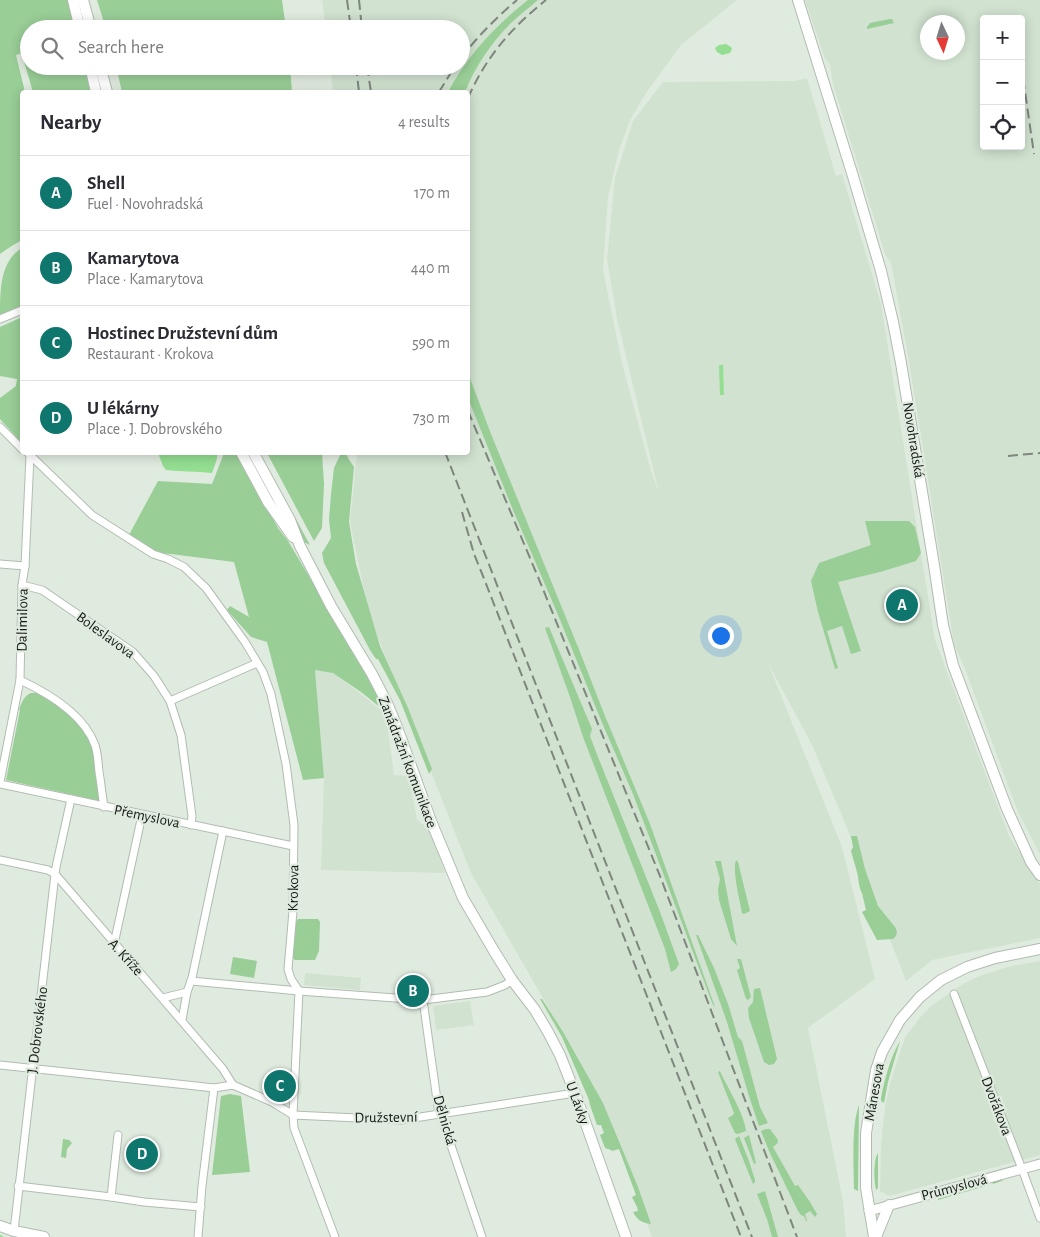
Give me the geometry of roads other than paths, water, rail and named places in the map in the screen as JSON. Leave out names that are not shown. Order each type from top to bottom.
[{"type":"main road","points":[[73,0],[78,20]]},
{"type":"main road","points":[[83,0],[88,20]]},
{"type":"main road","name":"Novohradská","points":[[798,0],[882,271],[901,363],[943,625],[953,665],[1004,802],[1030,859],[1040,875]]},
{"type":"main road","points":[[92,75],[96,90]]},
{"type":"main road","points":[[102,75],[106,90]]},
{"type":"main road","name":"Zanádražní komunikace","points":[[243,455],[268,502],[300,546]]},
{"type":"main road","name":"Zanádražní komunikace","points":[[255,455],[290,520],[300,546],[331,606],[387,703],[431,821],[459,889],[472,916],[512,980]]},
{"type":"main road","name":"Mánesova","points":[[875,1237],[866,1188],[866,1133],[876,1070],[882,1052],[900,1020],[920,997],[941,980],[967,967],[995,958],[1040,949]]},
{"type":"main road","name":"U Lávky","points":[[512,980],[535,1010],[560,1055],[625,1237]]},
{"type":"main road","points":[[875,1237],[889,1204]]},
{"type":"main road","points":[[0,1226],[44,1237]]},
{"type":"street","points":[[0,320],[20,311]]},
{"type":"street","points":[[0,427],[20,447]]},
{"type":"street","name":"Dalimilova","points":[[0,783],[20,680],[28,455]]},
{"type":"street","name":"Krokova","points":[[29,455],[92,515],[153,554],[184,567],[206,588],[245,642],[263,672],[271,694],[286,764],[294,825],[293,911],[288,969],[291,978],[299,990],[294,1128],[335,1237]]},
{"type":"street","points":[[0,564],[24,566]]},
{"type":"street","name":"Boleslavova","points":[[22,585],[42,590],[133,652],[154,676],[170,701],[181,735],[192,816],[191,825]]},
{"type":"street","points":[[170,701],[258,663]]},
{"type":"street","points":[[20,680],[38,688],[58,702],[76,717],[91,736],[96,750],[104,806]]},
{"type":"street","name":"Přemyslova","points":[[0,783],[142,815],[294,846]]},
{"type":"street","name":"J. Dobrovského","points":[[14,1231],[55,874],[71,799]]},
{"type":"street","points":[[114,944],[142,815]]},
{"type":"street","points":[[182,1020],[223,832]]},
{"type":"street","points":[[0,860],[48,870],[55,874]]},
{"type":"street","name":"A. Kříže","points":[[55,874],[182,1020],[223,1069],[233,1085]]},
{"type":"street","points":[[191,981],[423,1000],[487,992],[512,980]]},
{"type":"street","points":[[163,998],[187,992]]},
{"type":"street","name":"Dvořákova","points":[[954,994],[1040,1218]]},
{"type":"street","name":"Dělnická","points":[[423,1000],[438,1107],[482,1237]]},
{"type":"street","points":[[0,1065],[214,1088],[233,1085]]},
{"type":"street","name":"Družstevní","points":[[233,1085],[272,1102],[293,1115],[401,1120],[575,1093]]},
{"type":"street","points":[[198,1237],[214,1088]]},
{"type":"street","points":[[111,1197],[118,1135]]},
{"type":"street","name":"Průmyslová","points":[[869,1210],[1040,1164]]},
{"type":"street","points":[[18,1186],[200,1207]]},
{"type":"railway","points":[[347,0],[350,20]]},
{"type":"railway","points":[[359,0],[361,20]]},
{"type":"railway","points":[[470,47],[517,0]]},
{"type":"railway","points":[[470,94],[491,56],[522,21],[546,0]]},
{"type":"railway","points":[[357,75],[359,90]]},
{"type":"railway","points":[[368,75],[371,90]]},
{"type":"railway","points":[[440,90],[449,75]]},
{"type":"railway","points":[[1025,92],[1034,154]]},
{"type":"railway","points":[[470,416],[660,876],[797,1237]]},
{"type":"railway","points":[[1008,456],[1040,453]]},
{"type":"railway","points":[[446,455],[752,1237]]},
{"type":"railway","points":[[462,512],[474,554],[741,1237]]},
{"type":"place","name":"Shell","points":[[902,605]]},
{"type":"place","name":"Kamarytova","points":[[413,991]]},
{"type":"place","name":"Hostinec Družstevní dům","points":[[280,1086]]},
{"type":"place","name":"U lékárny","points":[[142,1154]]}]
